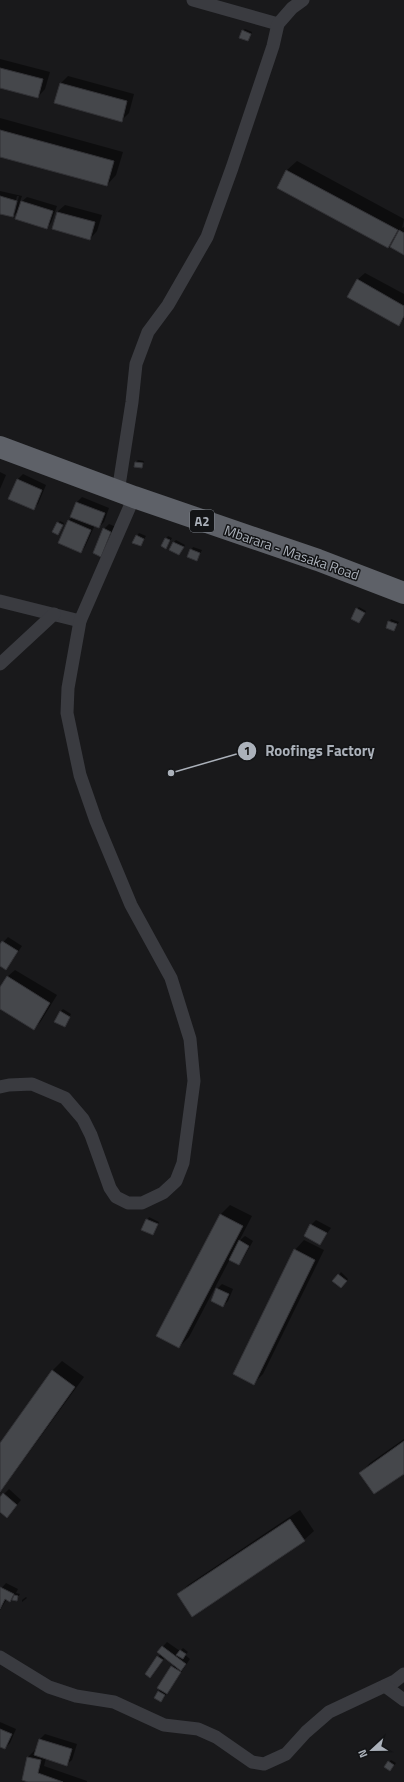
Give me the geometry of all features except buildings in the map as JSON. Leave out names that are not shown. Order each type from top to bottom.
[{"type":"highway","name":"Mbarara - Masaka Road","points":[[0,447],[126,495],[318,560],[404,593]]},
{"type":"street","points":[[193,0],[278,24]]},
{"type":"street","points":[[0,1087],[32,1084],[65,1098],[83,1119],[91,1135],[110,1188],[116,1197],[128,1203],[142,1203],[163,1193],[176,1181],[183,1163],[194,1081],[190,1038],[171,978],[131,905],[96,821],[80,775],[67,713],[68,688],[80,621],[126,495],[136,364],[148,332],[168,305],[207,237],[273,46],[278,24],[292,8],[303,0]]},
{"type":"street","points":[[0,601],[80,621]]},
{"type":"street","points":[[0,664],[54,614]]},
{"type":"street","points":[[0,1657],[49,1687],[76,1696],[114,1702],[164,1724],[198,1729],[216,1737],[252,1762],[264,1764],[286,1754],[310,1727],[329,1712],[385,1686],[404,1674]]},
{"type":"street","points":[[385,1686],[404,1700]]},
{"type":"place","name":"Roofings Factory","points":[[171,773]]}]
